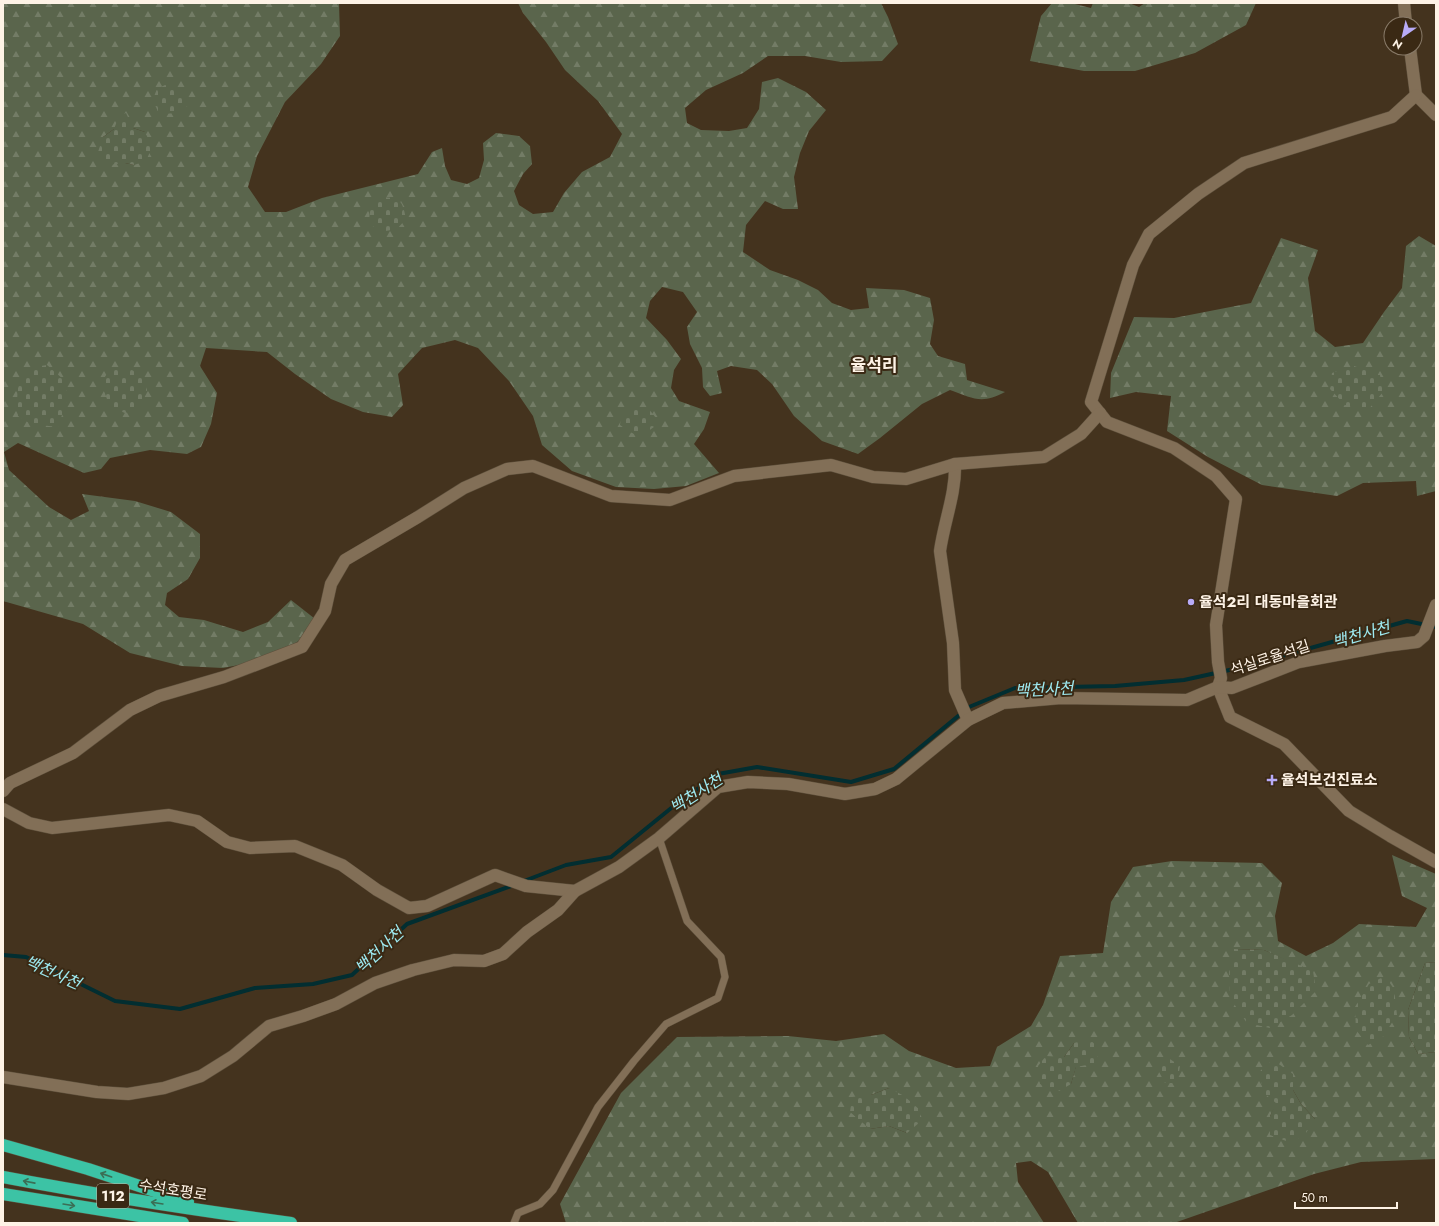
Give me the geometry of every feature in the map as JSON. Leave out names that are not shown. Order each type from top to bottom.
[{"type":"highway","points":[[3,1145],[88,1168],[223,1214]]},
{"type":"highway","name":"수석호평로","points":[[3,1177],[223,1214],[292,1223]]},
{"type":"highway","name":"수석호평로","points":[[3,1194],[183,1223]]},
{"type":"street","points":[[1404,3],[1405,16]]},
{"type":"street","points":[[1411,56],[1416,95],[1436,115]]},
{"type":"street","points":[[1416,95],[1392,118],[1244,163],[1198,194],[1149,234],[1133,265],[1091,402],[1107,422],[1174,448],[1216,476],[1236,499],[1216,626],[1220,683],[1230,717],[1284,744],[1349,811],[1436,862]]},
{"type":"street","points":[[3,791],[10,783],[73,753],[130,710],[158,696],[224,677],[302,647],[324,611],[331,584],[345,560],[464,488],[507,469],[533,466],[611,496],[670,500],[734,476],[831,465],[873,477],[906,479],[955,464],[1044,457],[1081,434],[1100,413]]},
{"type":"street","points":[[955,464],[956,478],[940,551],[953,643],[955,690],[967,718]]},
{"type":"street","name":"석실로율석길","points":[[575,891],[619,867],[659,838],[718,787],[748,782],[788,784],[845,794],[875,789],[896,779],[967,718],[1003,703],[1061,698],[1186,700],[1220,683],[1232,688],[1299,662],[1385,646],[1417,642],[1424,636],[1436,605]]},
{"type":"street","points":[[3,809],[29,823],[52,828],[169,815],[197,821],[228,842],[250,848],[295,846],[342,865],[377,890],[409,908],[426,906],[495,875],[526,886],[575,891]]},
{"type":"street","points":[[3,1077],[97,1092],[128,1094],[164,1088],[201,1076],[233,1056],[269,1026],[336,1004],[375,983],[413,970],[454,960],[484,961],[503,954],[527,932],[558,910],[575,891]]},
{"type":"lane","points":[[514,1223],[518,1213],[540,1204],[553,1190],[598,1108],[634,1060],[666,1024],[718,998],[726,977],[721,957],[687,921],[659,838]]},
{"type":"green space","points":[[3,3],[339,3],[340,36],[321,64],[285,102],[257,156],[248,187],[265,212],[286,212],[322,198],[418,174],[432,152],[442,148],[445,166],[451,180],[467,184],[479,178],[484,160],[483,143],[496,133],[519,136],[530,146],[532,164],[523,174],[514,191],[519,205],[533,214],[553,212],[564,193],[582,172],[610,157],[622,134],[598,101],[565,70],[546,42],[523,13],[518,3],[881,3],[898,44],[882,61],[841,62],[805,56],[768,56],[743,73],[706,90],[685,108],[687,123],[701,130],[729,131],[747,128],[759,109],[762,82],[778,78],[806,92],[826,110],[809,131],[800,153],[794,177],[798,209],[783,209],[765,201],[746,225],[743,252],[770,270],[798,280],[818,290],[832,303],[851,310],[869,308],[866,288],[904,290],[930,298],[934,320],[930,344],[938,356],[965,364],[967,380],[1005,392],[990,398],[977,399],[950,390],[922,404],[858,454],[822,441],[794,416],[772,384],[757,370],[731,366],[717,371],[722,393],[710,396],[703,387],[702,368],[690,344],[687,327],[697,312],[683,292],[662,287],[650,301],[646,318],[667,340],[681,359],[674,370],[671,388],[679,401],[710,412],[704,429],[694,444],[719,473],[686,486],[654,489],[616,487],[572,471],[542,445],[533,416],[509,381],[478,348],[455,340],[422,348],[398,374],[403,405],[392,417],[363,412],[331,399],[267,352],[206,348],[200,366],[217,393],[211,424],[201,447],[187,454],[150,450],[110,458],[101,469],[84,473],[18,443],[4,452],[9,470],[49,507],[71,520],[89,511],[82,494],[135,501],[171,512],[200,534],[200,558],[188,579],[167,593],[165,605],[179,617],[204,620],[243,632],[268,622],[291,600],[319,622],[305,637],[270,659],[223,668],[182,666],[130,653],[83,624],[3,601]],"holes":[[[133,128],[145,132],[134,165],[125,163],[103,137],[114,129]]]},
{"type":"green space","points":[[1052,3],[1071,3],[1091,8],[1093,3],[1129,3],[1139,7],[1145,3],[1256,3],[1246,25],[1195,53],[1135,71],[1084,71],[1030,61],[1041,16]]},
{"type":"green space","points":[[165,85],[182,92],[189,105],[174,113],[166,114],[158,112],[153,99],[157,89]]},
{"type":"green space","points":[[126,113],[133,128],[145,132],[152,147],[146,161],[134,165],[125,163],[107,165],[97,155],[103,137],[114,129],[119,116]]},
{"type":"green space","points":[[377,197],[398,200],[403,206],[406,219],[397,229],[380,232],[369,223],[370,206]]},
{"type":"green space","points":[[1419,236],[1436,246],[1436,491],[1417,496],[1416,481],[1363,483],[1337,496],[1262,485],[1208,457],[1167,431],[1171,396],[1136,392],[1110,398],[1111,373],[1134,317],[1174,318],[1251,303],[1281,238],[1318,250],[1308,278],[1315,331],[1335,347],[1363,343],[1402,288],[1406,246]]},
{"type":"green space","points":[[47,365],[63,379],[68,397],[58,427],[31,424],[18,416],[17,395],[20,380],[28,370]]},
{"type":"green space","points":[[1354,366],[1380,375],[1383,392],[1368,410],[1345,405],[1330,389],[1332,373]]},
{"type":"green space","points":[[125,367],[141,374],[147,390],[141,407],[125,413],[110,407],[101,383],[110,369]]},
{"type":"green space","points":[[631,406],[648,408],[656,418],[654,427],[640,435],[637,435],[620,425],[621,416]]},
{"type":"green space","points":[[1392,855],[1436,874],[1436,962],[1425,963],[1408,1010],[1409,1037],[1418,1054],[1436,1052],[1436,1159],[1361,1162],[1314,1174],[1174,1223],[1078,1223],[1048,1172],[1031,1161],[1016,1163],[1018,1182],[1044,1223],[566,1223],[560,1204],[621,1093],[677,1037],[788,1036],[836,1041],[884,1034],[909,1051],[956,1068],[990,1066],[997,1047],[1031,1026],[1043,1005],[1060,956],[1103,953],[1111,902],[1133,867],[1172,861],[1262,863],[1282,883],[1275,916],[1278,941],[1306,956],[1333,943],[1359,924],[1416,927],[1427,908],[1402,896]],"holes":[[[1234,949],[1264,950],[1288,961]],[[1074,1043],[1076,1066],[1071,1084],[1064,1057]],[[1293,1074],[1293,1090],[1301,1104],[1315,1119],[1270,1116]],[[889,1088],[907,1133],[889,1126],[870,1129],[871,1095]]]},
{"type":"green space","points":[[1234,949],[1264,950],[1313,971],[1316,991],[1292,1015],[1270,1028],[1247,1023],[1230,998],[1229,965]]},
{"type":"green space","points":[[1436,962],[1436,1052],[1418,1054],[1409,1037],[1408,1010],[1425,963]]},
{"type":"green space","points":[[1385,976],[1394,989],[1397,1015],[1382,1038],[1368,1045],[1356,1030],[1355,1007],[1369,984]]},
{"type":"green space","points":[[1088,1039],[1097,1045],[1097,1063],[1076,1067],[1071,1084],[1059,1091],[1040,1084],[1038,1066],[1046,1056],[1064,1057],[1074,1043]]},
{"type":"green space","points":[[1167,1057],[1180,1066],[1177,1083],[1165,1083],[1158,1070]]},
{"type":"green space","points":[[1273,1060],[1293,1074],[1293,1090],[1301,1104],[1315,1119],[1304,1136],[1289,1142],[1270,1135],[1270,1116],[1276,1103],[1264,1093],[1259,1072]]},
{"type":"green space","points":[[889,1088],[904,1096],[920,1110],[920,1122],[907,1133],[889,1126],[870,1129],[850,1112],[852,1097],[871,1095]]},
{"type":"waterway","name":"백천사천","points":[[524,881],[566,865],[611,857],[675,805],[718,774],[757,767],[851,782],[894,769],[969,707],[1015,688],[1115,686],[1184,680],[1243,667],[1407,621],[1436,627]]},
{"type":"waterway","name":"백천사천","points":[[3,955],[26,957],[115,1001],[180,1009],[255,988],[313,984],[352,975],[407,924],[514,885]]},
{"type":"place","name":"율석2리 대동마을회관","points":[[1191,602]]},
{"type":"place","name":"율석보건진료소","points":[[1272,780]]},
{"type":"district","name":"율석리","points":[[874,365]]}]
